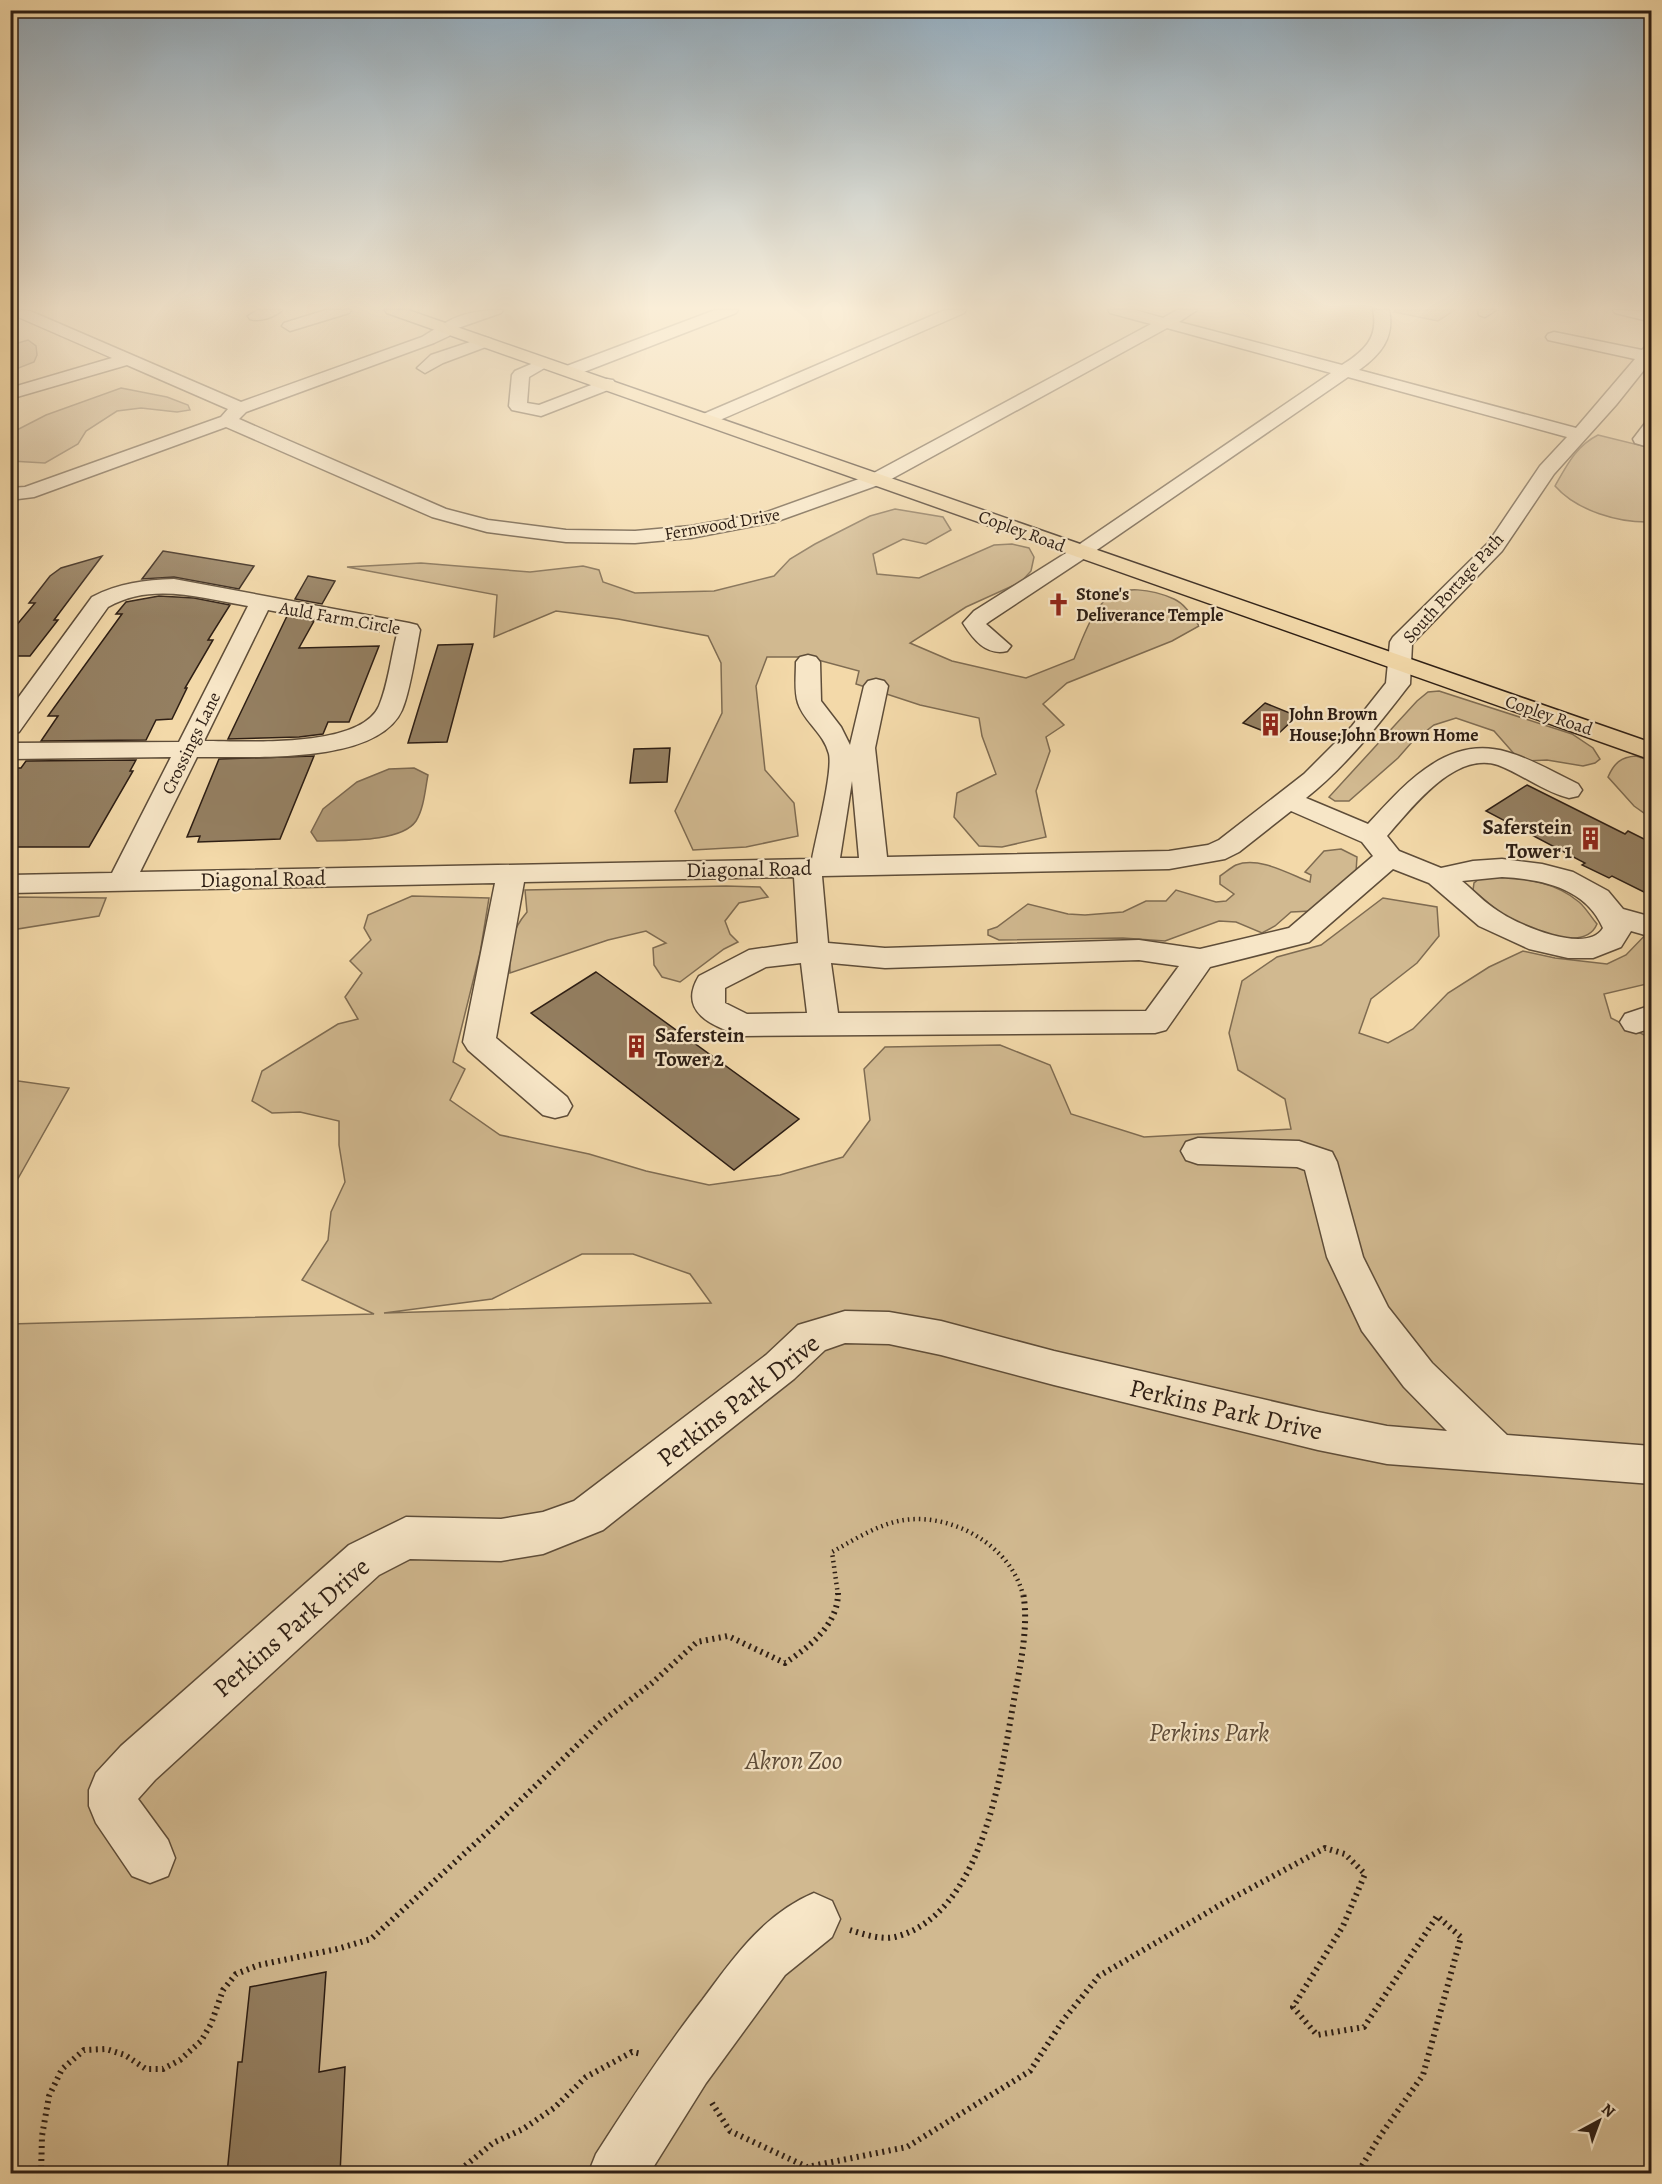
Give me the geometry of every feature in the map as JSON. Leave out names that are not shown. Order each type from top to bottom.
[{"type":"main road","name":"Copley Road","points":[[687,412],[1652,752]]},
{"type":"street","name":"Fernwood Drive","points":[[229,412],[439,513],[487,526],[546,534],[635,537],[724,527],[794,510],[877,479],[1001,412]]},
{"type":"street","points":[[10,494],[27,493],[41,488],[238,412]]},
{"type":"street","points":[[707,419],[723,412]]},
{"type":"street","points":[[999,645],[982,635],[974,623],[1286,412]]},
{"type":"street","points":[[1496,412],[1579,434]]},
{"type":"street","name":"South Portage Path","points":[[1401,663],[1401,642],[1495,547],[1547,470],[1598,412]]},
{"type":"street","points":[[1652,426],[1642,439],[1652,443]]},
{"type":"street","name":"Auld Farm Circle","points":[[10,727],[100,602],[115,592],[140,586],[174,586],[260,604],[409,630],[390,710],[372,729],[342,742],[294,748],[10,751]]},
{"type":"street","name":"Crossings Lane","points":[[122,881],[260,604]]},
{"type":"street","points":[[808,662],[809,701],[813,710],[829,727],[842,754],[838,794],[816,868],[814,952],[824,1024]]},
{"type":"street","name":"Diagonal Road","points":[[10,884],[874,867],[1194,858],[1215,854],[1229,846],[1313,780],[1361,731],[1398,684],[1401,663]]},
{"type":"street","points":[[874,867],[862,748],[876,686]]},
{"type":"street","points":[[1200,959],[1155,1022],[743,1025],[709,1008],[710,983],[760,957],[814,952],[885,958],[1139,950],[1200,959],[1299,935],[1380,847],[1425,778],[1467,756],[1498,758],[1569,790]]},
{"type":"street","points":[[1288,800],[1439,877],[1489,919],[1529,939],[1568,948],[1593,948],[1611,940],[1618,928],[1615,916],[1600,899],[1563,878],[1526,869],[1486,869],[1439,877]]},
{"type":"street","points":[[511,873],[479,1042],[555,1106]]},
{"type":"street","points":[[1615,916],[1652,927]]},
{"type":"street","points":[[1197,1151],[1299,1154],[1320,1162],[1345,1257],[1375,1319],[1419,1375],[1499,1455]]},
{"type":"street","name":"Perkins Park Drive","points":[[150,1858],[113,1806],[113,1790],[138,1763],[364,1560],[406,1539],[501,1540],[543,1533],[588,1516],[780,1367],[812,1337],[845,1327],[889,1328],[941,1338],[1054,1368],[1318,1431],[1387,1445],[1652,1465]]},
{"type":"street","points":[[616,2174],[687,2064],[767,1957],[814,1919]]},
{"type":"path","points":[[40,2174],[42,2136],[49,2096],[62,2069],[84,2050],[106,2049],[124,2055],[146,2069],[163,2069],[180,2060],[201,2041],[211,2024],[223,1990],[236,1974],[259,1965],[337,1949],[371,1939],[490,1830],[600,1724],[652,1683],[697,1642],[728,1636],[785,1663],[805,1650],[824,1630],[837,1604],[832,1552],[872,1531],[903,1520],[929,1519],[950,1524],[993,1547],[1009,1562],[1019,1579],[1024,1596],[1026,1616],[1003,1766],[984,1838],[964,1880],[943,1909],[919,1927],[894,1937],[862,1934],[814,1919]]},
{"type":"path","points":[[455,2174],[493,2143],[524,2128],[554,2108],[586,2077],[632,2052],[687,2064],[730,2132],[807,2167],[907,2147],[1030,2071],[1064,2019],[1099,1976],[1227,1901],[1325,1848],[1345,1854],[1365,1874],[1343,1926],[1293,2007],[1317,2034],[1364,2026],[1437,1916],[1461,1937],[1424,2075],[1380,2136],[1357,2174]]},
{"type":"green space","points":[[55,412],[116,412],[86,431],[78,444],[45,463],[11,461],[11,433]]},
{"type":"green space","points":[[1598,435],[1651,448],[1651,522],[1612,518],[1599,514],[1564,495],[1555,486],[1578,450]]},
{"type":"green space","points":[[895,509],[943,517],[951,530],[926,544],[903,539],[873,554],[877,574],[919,578],[994,545],[1012,544],[1029,548],[1034,557],[1031,571],[1021,582],[966,607],[910,643],[952,661],[1026,678],[1074,659],[1099,607],[1111,595],[1128,590],[1148,591],[1178,601],[1199,626],[1172,641],[1067,683],[1043,704],[1064,725],[1046,737],[1050,751],[1036,791],[1046,837],[1002,847],[979,846],[954,817],[957,793],[996,774],[982,736],[979,718],[920,705],[856,684],[859,671],[807,657],[767,657],[756,686],[765,770],[794,803],[798,836],[746,847],[693,850],[675,811],[722,713],[721,663],[708,636],[618,619],[556,611],[494,637],[497,595],[347,567],[421,563],[530,572],[583,566],[599,570],[603,582],[635,593],[714,591],[774,576],[790,559],[815,544],[870,516]]},
{"type":"green space","points":[[1439,691],[1572,734],[1593,748],[1600,759],[1583,766],[1547,760],[1526,761],[1516,756],[1494,731],[1456,718],[1434,725],[1412,742],[1398,758],[1349,801],[1335,801],[1329,797],[1417,701],[1428,692]]},
{"type":"green space","points":[[1636,756],[1651,761],[1651,818],[1634,806],[1608,777],[1619,762]]},
{"type":"green space","points":[[1341,849],[1357,857],[1356,872],[1312,911],[1291,912],[1275,926],[1262,933],[1236,922],[1219,921],[1165,941],[1123,938],[999,940],[988,935],[988,930],[997,927],[1028,904],[1068,914],[1085,915],[1123,912],[1146,901],[1166,901],[1176,890],[1216,902],[1226,901],[1234,894],[1220,884],[1220,876],[1236,865],[1245,863],[1264,864],[1310,882],[1311,875],[1305,872],[1324,851]]},
{"type":"green space","points":[[1495,877],[1539,882],[1561,890],[1579,902],[1597,924],[1590,933],[1567,938],[1552,936],[1523,925],[1502,914],[1473,890],[1474,883],[1479,879]]},
{"type":"green space","points":[[760,887],[768,897],[739,903],[725,921],[730,934],[738,942],[724,949],[680,982],[662,977],[654,965],[653,948],[666,943],[646,931],[608,940],[510,973],[512,940],[517,926],[527,912],[525,890]]},
{"type":"green space","name":"Akron Zoo","points":[[412,896],[489,898],[480,953],[453,1062],[465,1069],[450,1100],[500,1135],[589,1154],[646,1171],[709,1185],[780,1175],[843,1157],[870,1120],[864,1069],[885,1047],[1000,1045],[1050,1065],[1071,1114],[1144,1137],[1291,1129],[1285,1099],[1238,1070],[1229,1033],[1242,981],[1277,957],[1321,945],[1383,898],[1437,907],[1439,936],[1417,963],[1371,999],[1359,1033],[1388,1043],[1413,1029],[1448,993],[1489,967],[1523,951],[1555,958],[1607,964],[1626,955],[1651,929],[1651,983],[1604,994],[1611,1018],[1652,1039],[1651,2173],[11,2173],[10,1324],[374,1314],[302,1280],[328,1240],[331,1212],[345,1182],[339,1145],[339,1121],[300,1112],[272,1113],[252,1101],[262,1071],[338,1024],[358,1019],[345,997],[362,973],[350,961],[371,940],[364,928],[368,915]],"holes":[[[582,1254],[633,1254],[690,1274],[711,1303],[384,1313],[492,1299]]]},
{"type":"green space","points":[[11,897],[106,898],[99,916],[11,930]]},
{"type":"green space","points":[[10,1080],[69,1088],[11,1191]]},
{"type":"shaded area","points":[[414,768],[428,775],[421,810],[416,821],[408,828],[385,837],[317,841],[311,832],[323,809],[357,782],[389,769]]},
{"type":"building","points":[[163,551],[254,566],[239,589],[174,577],[142,579]]},
{"type":"building","points":[[102,556],[30,656],[10,656],[10,633],[35,603],[29,603],[50,576],[61,568]]},
{"type":"building","points":[[308,576],[335,581],[322,604],[295,599]]},
{"type":"building","points":[[159,596],[194,598],[230,605],[208,640],[213,640],[185,688],[187,688],[172,719],[156,720],[146,740],[41,741],[58,716],[48,716],[122,614],[116,614],[126,602]]},
{"type":"building","points":[[287,616],[314,621],[299,648],[379,646],[349,722],[328,722],[323,734],[228,739]]},
{"type":"building","points":[[473,644],[447,742],[408,743],[438,645]]},
{"type":"building","points":[[1265,703],[1297,716],[1276,736],[1243,723]]},
{"type":"building","points":[[670,748],[667,782],[630,783],[634,749]]},
{"type":"building","points":[[314,756],[280,839],[198,842],[200,836],[187,837],[219,759]]},
{"type":"building","points":[[136,760],[130,771],[133,771],[89,847],[10,847],[10,768],[21,768],[26,761]]},
{"type":"building","name":"Saferstein Tower 1","points":[[1527,785],[1625,834],[1628,831],[1652,843],[1652,896],[1612,876],[1609,878],[1582,865],[1585,863],[1486,811]]},
{"type":"building","name":"Saferstein Tower 2","points":[[596,972],[799,1119],[734,1170],[531,1013]]},
{"type":"building","points":[[326,1972],[319,2072],[345,2067],[340,2174],[227,2174],[238,2062],[242,2062],[250,1987]]},
{"type":"place","name":"Stone's Deliverance Temple","points":[[1058,604]]},
{"type":"place","name":"John Brown House;John Brown Home","points":[[1271,724]]},
{"type":"place","name":"Saferstein Tower 1","points":[[1590,839]]},
{"type":"place","name":"Saferstein Tower 2","points":[[637,1047]]},
{"type":"park label","name":"Perkins Park","points":[[1209,1732]]}]
